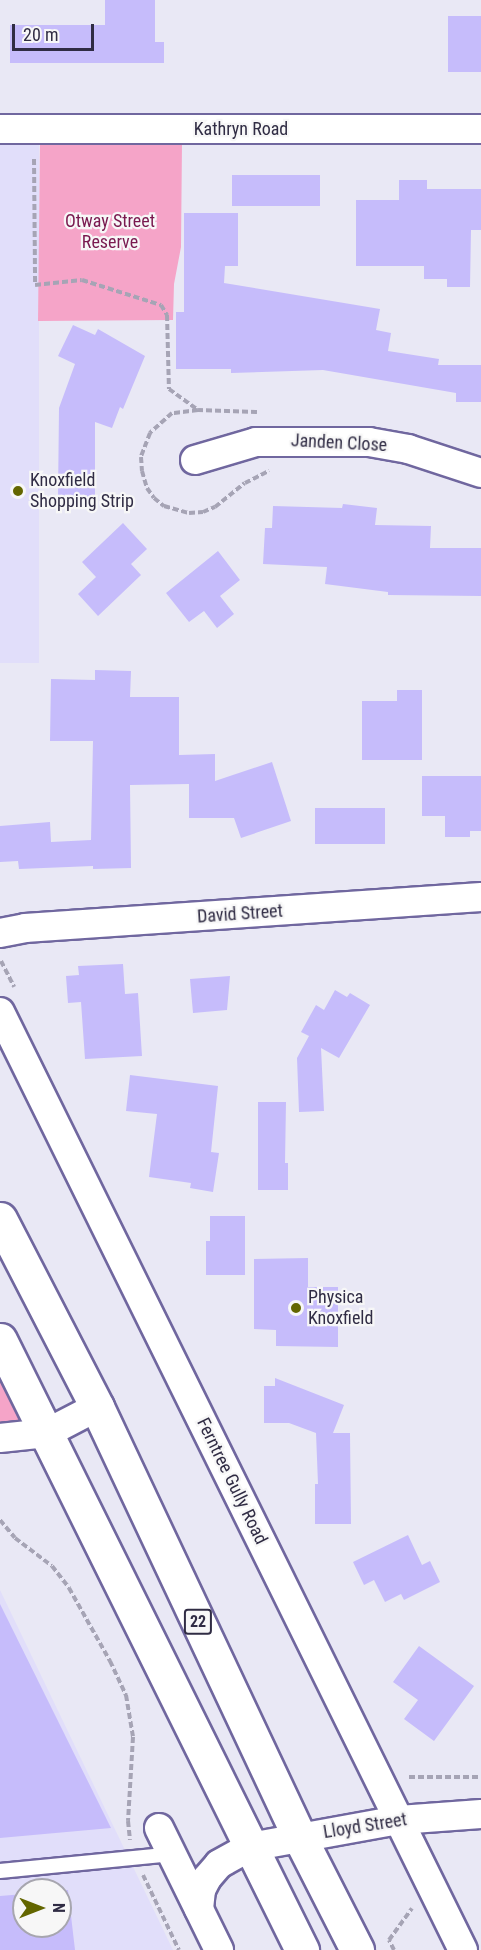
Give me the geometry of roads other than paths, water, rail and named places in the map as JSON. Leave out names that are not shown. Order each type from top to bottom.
[{"type":"main road","name":"22","points":[[0,1219],[97,1407],[299,1836],[357,1950]]},
{"type":"main road","points":[[0,1340],[302,1950]]},
{"type":"street","name":"Kathryn Road","points":[[0,129],[481,129]]},
{"type":"street","name":"Janden Close","points":[[195,460],[256,441],[369,442],[408,449],[481,473]]},
{"type":"street","name":"David Street","points":[[0,933],[25,928],[481,897]]},
{"type":"street","name":"Ferntree Gully Road","points":[[0,1012],[463,1950]]},
{"type":"street","points":[[0,1438],[47,1433],[97,1407]]},
{"type":"street","name":"Lloyd Street","points":[[250,1846],[399,1820],[481,1814]]},
{"type":"street","points":[[159,1828],[219,1950]]},
{"type":"street","points":[[199,1909],[201,1890],[207,1878],[219,1864],[250,1846]]},
{"type":"lane","points":[[0,1871],[172,1854]]},
{"type":"place","name":"Knoxfield Shopping Strip","points":[[18,491]]},
{"type":"place","name":"Physica Knoxfield","points":[[296,1308]]},
{"type":"park label","name":"Otway Street Reserve","points":[[110,232]]}]
